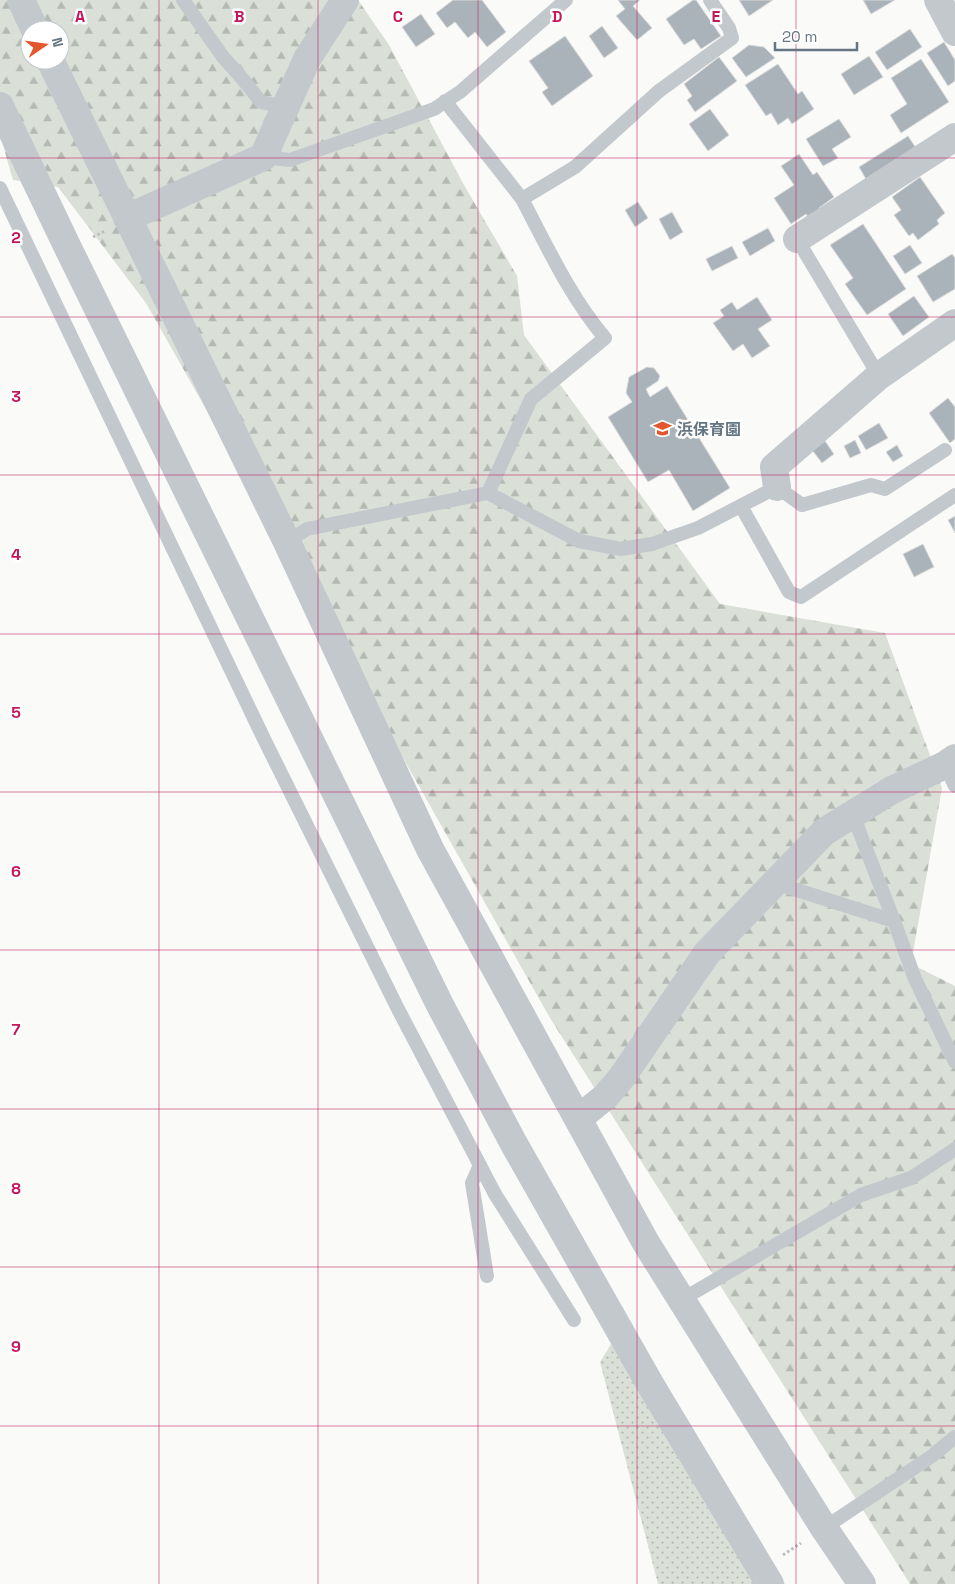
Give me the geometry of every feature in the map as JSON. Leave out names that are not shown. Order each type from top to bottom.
[{"type":"street","points":[[20,0],[30,20]]},
{"type":"street","points":[[127,218],[263,157],[307,59],[345,0]]},
{"type":"street","points":[[938,0],[955,32]]},
{"type":"street","points":[[55,70],[287,542],[430,849],[646,1244],[824,1528],[862,1584]]},
{"type":"street","points":[[0,106],[440,1005],[514,1144],[650,1384],[766,1577]]},
{"type":"street","points":[[797,239],[955,137]]},
{"type":"street","points":[[778,487],[774,467],[879,376],[955,323]]},
{"type":"street","points":[[578,1119],[606,1096],[622,1076],[707,953],[824,832],[892,790],[952,770]]},
{"type":"lane","points":[[183,0],[223,57],[261,102],[285,107]]},
{"type":"lane","points":[[263,157],[290,160],[434,109],[460,92],[566,0]]},
{"type":"lane","points":[[522,199],[575,167],[659,91],[732,38],[729,28],[710,0]]},
{"type":"lane","points":[[445,101],[522,199],[554,260],[588,318],[604,338],[531,400],[488,493]]},
{"type":"lane","points":[[0,188],[265,741],[398,1009],[480,1165],[574,1320]]},
{"type":"lane","points":[[797,239],[879,376]]},
{"type":"lane","points":[[287,542],[307,529],[488,493],[579,541],[621,549],[652,544],[698,528],[778,487],[802,505],[871,485],[885,489],[944,450]]},
{"type":"lane","points":[[741,506],[789,592],[801,597],[955,495]]},
{"type":"lane","points":[[853,815],[894,921],[914,980],[955,1062]]},
{"type":"lane","points":[[775,883],[894,921]]},
{"type":"lane","points":[[681,1300],[861,1195],[911,1178],[955,1149]]},
{"type":"lane","points":[[480,1165],[472,1183],[487,1276]]},
{"type":"lane","points":[[824,1528],[932,1456],[955,1437]]},
{"type":"path","points":[[69,250],[127,218]]},
{"type":"path","points":[[766,1577],[824,1528]]},
{"type":"green space","points":[[0,0],[358,0],[389,45],[464,185],[517,276],[524,335],[720,604],[885,633],[942,788],[911,964],[955,986],[955,1584],[910,1584],[550,1018],[146,303],[58,187],[13,180],[0,135]]},
{"type":"green space","points":[[616,1336],[661,1398],[785,1584],[658,1584],[600,1362]]},
{"type":"building","points":[[453,0],[482,0],[506,32],[487,47],[475,32],[468,38],[455,22],[447,28],[436,13]]},
{"type":"building","points":[[618,0],[640,0],[633,6],[652,28],[637,40],[616,16],[625,9]]},
{"type":"building","points":[[693,0],[696,0],[721,36],[701,49],[694,39],[684,45],[666,19]]},
{"type":"building","points":[[739,0],[773,0],[749,16]]},
{"type":"building","points":[[863,0],[895,0],[871,14]]},
{"type":"building","points":[[421,14],[435,34],[416,47],[402,27]]},
{"type":"building","points":[[602,26],[618,48],[604,58],[589,36]]},
{"type":"building","points":[[910,29],[922,47],[887,70],[875,52]]},
{"type":"building","points":[[565,36],[593,76],[552,106],[542,92],[548,88],[529,61]]},
{"type":"building","points":[[944,42],[955,60],[955,81],[948,86],[927,53]]},
{"type":"building","points":[[749,45],[764,47],[775,58],[746,77],[732,58]]},
{"type":"building","points":[[869,56],[883,77],[854,95],[841,74]]},
{"type":"building","points":[[719,57],[737,81],[695,112],[687,100],[692,96],[684,84]]},
{"type":"building","points":[[921,59],[949,102],[901,133],[890,115],[907,104],[891,78]]},
{"type":"building","points":[[778,64],[798,94],[802,91],[814,109],[792,124],[788,118],[778,125],[771,113],[766,116],[745,85]]},
{"type":"building","points":[[710,109],[729,135],[708,151],[689,124]]},
{"type":"building","points":[[839,119],[851,137],[832,149],[838,158],[823,166],[806,139]]},
{"type":"building","points":[[908,136],[920,154],[870,186],[859,167]]},
{"type":"building","points":[[799,154],[813,175],[817,172],[834,197],[819,208],[822,212],[810,220],[806,214],[791,224],[774,198],[794,185],[781,166]]},
{"type":"building","points":[[920,177],[945,213],[937,220],[939,224],[918,240],[913,233],[909,236],[894,215],[901,210],[892,197]]},
{"type":"building","points":[[638,202],[648,218],[635,227],[625,210]]},
{"type":"building","points":[[672,212],[683,232],[670,240],[659,219]]},
{"type":"building","points":[[863,224],[906,289],[867,315],[845,284],[853,278],[830,245]]},
{"type":"building","points":[[768,228],[775,241],[750,256],[742,242]]},
{"type":"building","points":[[910,245],[922,263],[905,274],[893,256]]},
{"type":"building","points":[[732,246],[738,258],[712,271],[706,259]]},
{"type":"building","points":[[952,254],[955,258],[955,289],[933,302],[917,276]]},
{"type":"building","points":[[914,296],[929,317],[903,336],[888,314]]},
{"type":"building","points":[[757,297],[772,320],[758,329],[770,346],[752,358],[743,344],[733,351],[713,323],[724,316],[720,310],[732,302],[737,310]]},
{"type":"building","points":[[647,367],[654,368],[660,376],[658,381],[646,389],[650,397],[667,386],[730,488],[693,511],[669,470],[648,482],[608,417],[632,402],[626,393],[629,377]]},
{"type":"building","points":[[948,398],[955,407],[955,439],[950,443],[929,413]]},
{"type":"building","points":[[879,423],[888,438],[866,450],[858,436]]},
{"type":"building","points":[[855,440],[861,453],[850,458],[844,446]]},
{"type":"building","points":[[825,441],[834,454],[822,463],[812,450]]},
{"type":"building","points":[[897,445],[903,456],[893,462],[886,452]]},
{"type":"building","points":[[955,516],[955,533],[948,520]]},
{"type":"building","points":[[923,544],[934,567],[914,577],[903,554]]},
{"type":"place","name":"浜保育園","points":[[663,429]]}]
